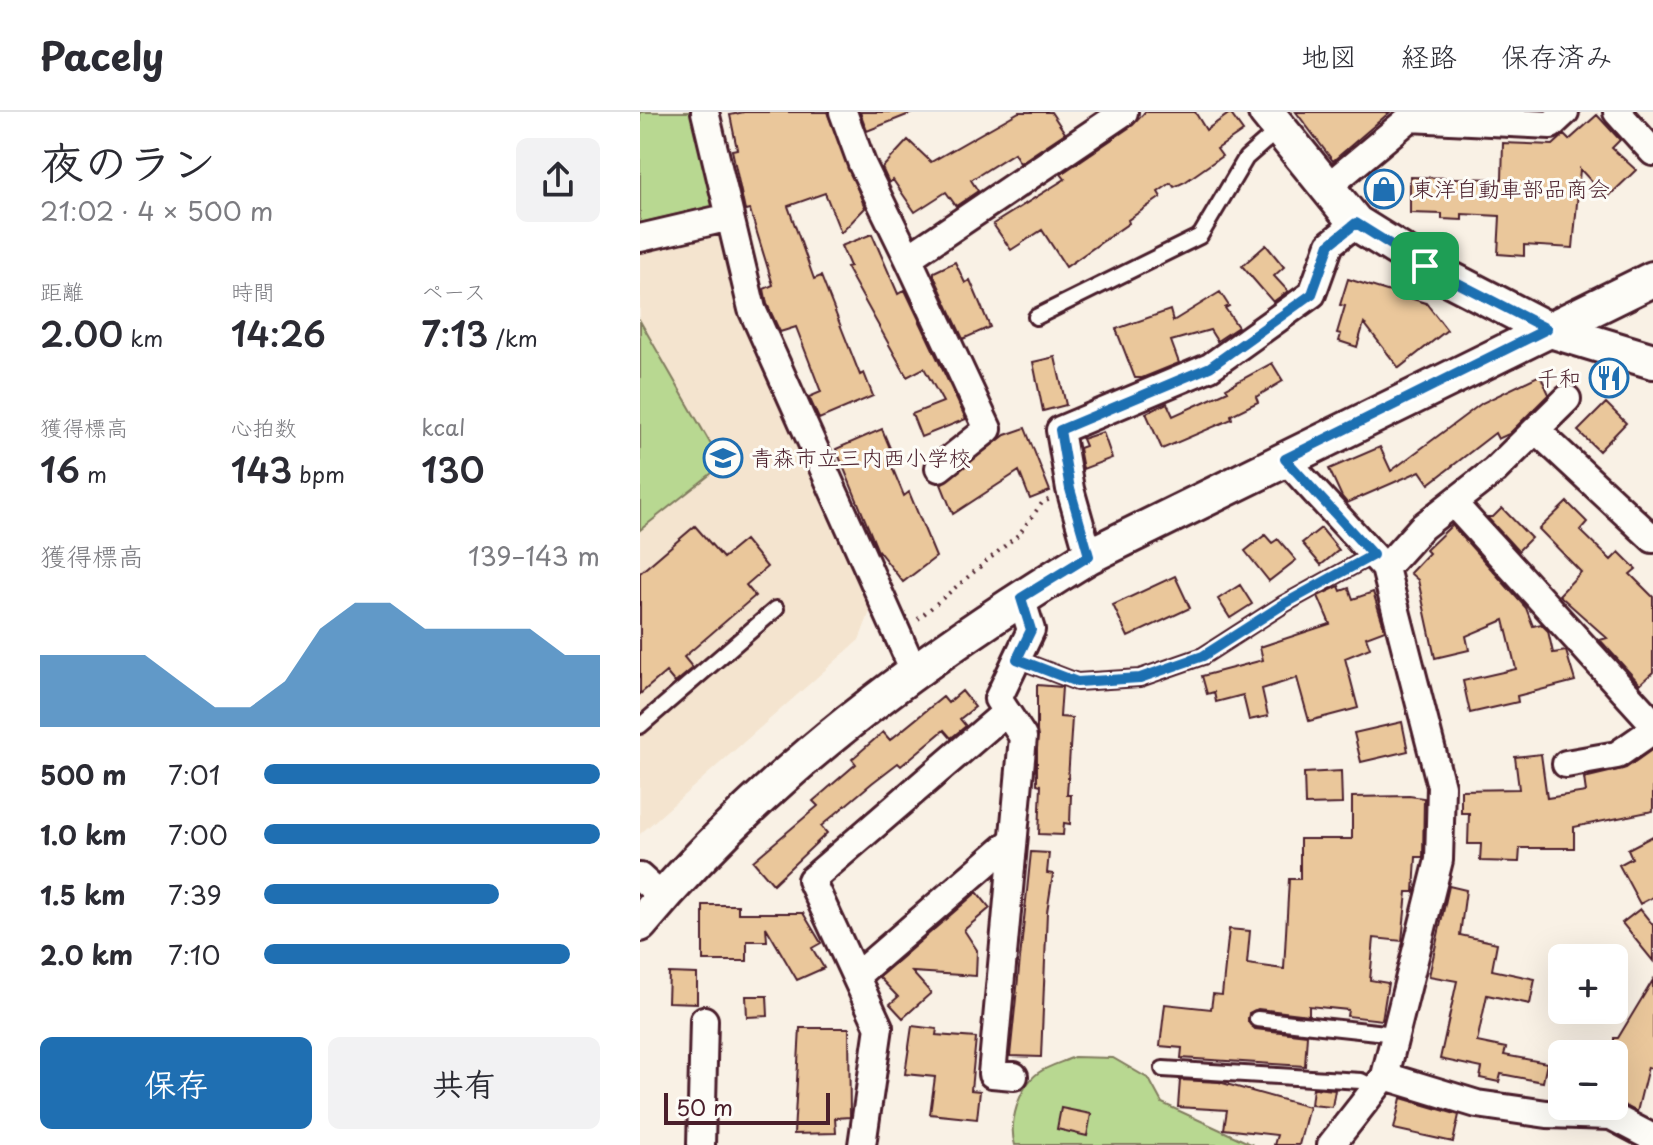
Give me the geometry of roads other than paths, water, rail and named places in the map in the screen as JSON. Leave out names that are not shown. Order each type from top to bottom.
[{"type":"street","points":[[705,112],[752,309],[914,671]]},
{"type":"street","points":[[843,112],[862,164],[988,429],[939,468]]},
{"type":"street","points":[[908,258],[1124,112]]},
{"type":"street","points":[[1325,189],[1411,115],[1551,125],[1565,112]]},
{"type":"street","points":[[1617,112],[1653,152]]},
{"type":"street","points":[[1272,121],[1356,223],[1425,266],[1547,329],[1653,361]]},
{"type":"street","points":[[640,238],[730,217]]},
{"type":"street","points":[[1089,556],[1070,489],[1060,430],[1210,367],[1312,294],[1330,244],[1356,223]]},
{"type":"street","points":[[640,924],[651,887],[720,835],[830,734],[914,671],[1021,598],[1089,556],[1653,279]]},
{"type":"street","points":[[1379,561],[1495,470],[1567,399]]},
{"type":"street","points":[[1536,430],[1653,539]]},
{"type":"street","points":[[1285,459],[1379,561],[1441,786],[1443,823],[1439,860],[1395,1034],[1380,1082],[1331,1145]]},
{"type":"street","points":[[1453,503],[1653,723]]},
{"type":"street","points":[[1014,1076],[992,1074],[1023,737],[998,699],[1031,630],[1021,598]]},
{"type":"street","points":[[862,1145],[879,1027],[811,880],[1006,712]]},
{"type":"street","points":[[1566,764],[1617,755],[1653,730]]},
{"type":"street","points":[[856,976],[1013,840]]},
{"type":"street","points":[[701,1145],[704,1020]]},
{"type":"street","points":[[1380,1082],[1477,1104],[1547,1114],[1611,1116],[1652,1136]]},
{"type":"lane","points":[[1036,317],[1200,236],[1246,158],[1272,121]]},
{"type":"lane","points":[[1017,659],[1077,682],[1140,678],[1203,656],[1284,604],[1379,561]]},
{"type":"lane","points":[[640,726],[776,609]]},
{"type":"lane","points":[[1257,1019],[1395,1034]]},
{"type":"lane","points":[[1163,1069],[1380,1082]]},
{"type":"place","name":"東洋自動車部品商会","points":[[1384,189]]},
{"type":"place","name":"千和","points":[[1609,378]]},
{"type":"place","name":"青森市立三内西小学校","points":[[723,458]]}]
